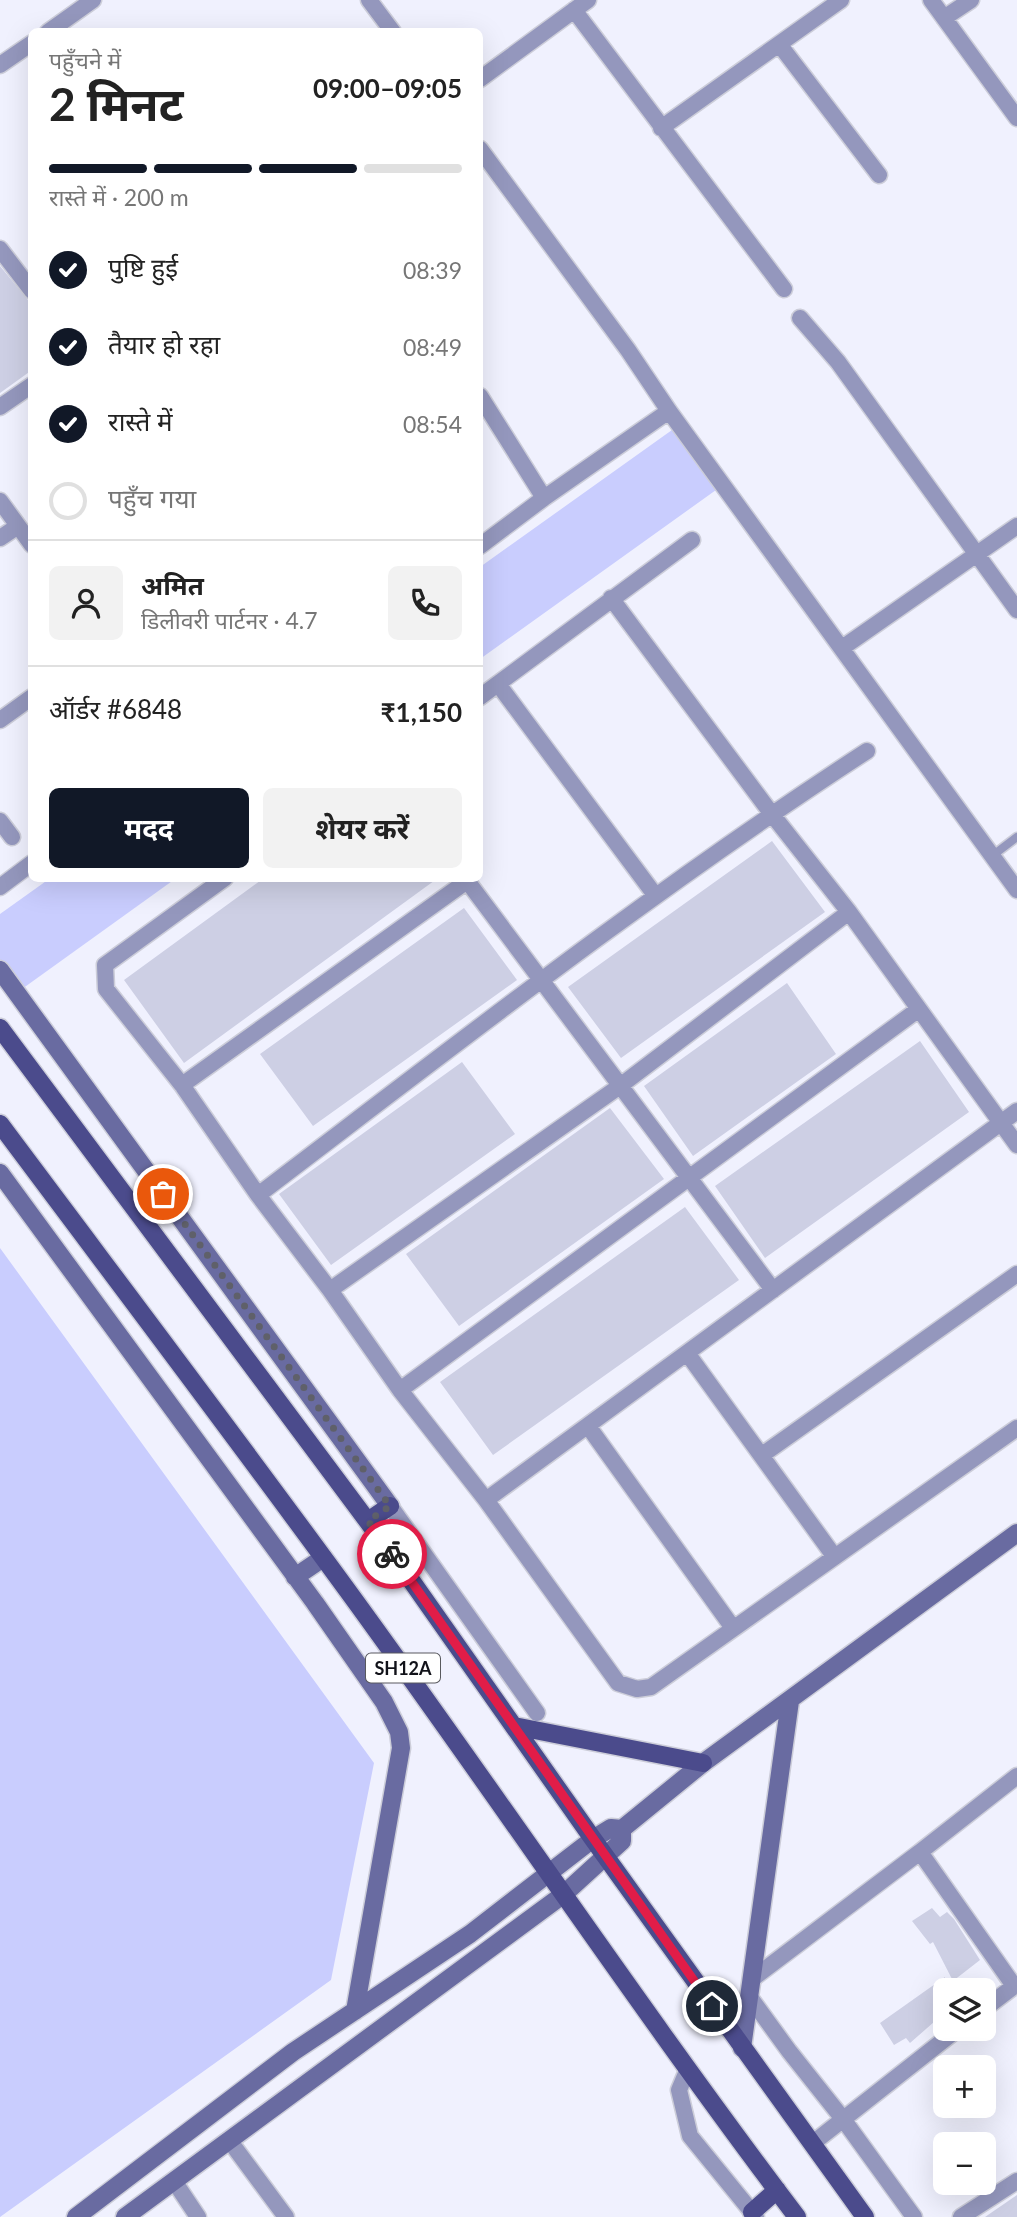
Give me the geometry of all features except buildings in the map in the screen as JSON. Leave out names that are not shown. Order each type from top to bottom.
[{"type":"main road","name":"SH12A","points":[[0,1028],[368,1521],[865,2217]]},
{"type":"main road","name":"SH12A","points":[[0,1124],[323,1558],[550,1874],[687,2071],[797,2217]]},
{"type":"main road","points":[[368,1521],[390,1506]]},
{"type":"main road","points":[[514,1726],[703,1763]]},
{"type":"main road","points":[[754,2214],[777,2190]]},
{"type":"street","points":[[54,28],[93,0]]},
{"type":"street","points":[[369,0],[390,28]]},
{"type":"street","points":[[483,77],[588,0]]},
{"type":"street","points":[[661,128],[841,0]]},
{"type":"street","points":[[931,0],[1017,118]]},
{"type":"street","points":[[944,18],[971,0]]},
{"type":"street","points":[[574,10],[784,289]]},
{"type":"street","points":[[779,44],[879,175]]},
{"type":"street","points":[[0,65],[28,46]]},
{"type":"street","points":[[483,153],[1017,890]]},
{"type":"street","points":[[0,249],[28,286]]},
{"type":"street","points":[[800,318],[838,362],[1017,610]]},
{"type":"street","points":[[0,407],[28,388]]},
{"type":"street","points":[[483,402],[544,498]]},
{"type":"street","points":[[483,544],[669,411]]},
{"type":"street","points":[[0,501],[28,540]]},
{"type":"street","points":[[0,538],[18,526]]},
{"type":"street","points":[[842,648],[1017,526]]},
{"type":"street","points":[[483,695],[692,540]]},
{"type":"street","points":[[611,598],[771,813],[849,912],[1017,1145]]},
{"type":"street","points":[[498,684],[655,895]]},
{"type":"street","points":[[0,720],[28,700]]},
{"type":"street","points":[[258,1195],[655,895],[771,813],[867,751]]},
{"type":"street","points":[[0,821],[12,837]]},
{"type":"street","points":[[0,887],[28,866]]},
{"type":"street","points":[[219,882],[105,965],[106,989],[182,1085],[258,1195],[330,1290],[400,1390],[486,1500],[618,1683],[637,1689],[651,1687],[1017,1428]]},
{"type":"street","points":[[182,1085],[463,882]]},
{"type":"street","points":[[468,882],[773,1290]]},
{"type":"street","points":[[330,1290],[620,1086],[849,912]]},
{"type":"street","points":[[0,970],[390,1506],[537,1713]]},
{"type":"street","points":[[400,1390],[919,1009]]},
{"type":"street","points":[[486,1500],[1017,1111]]},
{"type":"street","points":[[0,1173],[295,1577],[384,1702],[399,1732],[401,1748],[355,2011]]},
{"type":"street","points":[[762,1455],[1014,1283]]},
{"type":"street","points":[[687,1353],[834,1556]]},
{"type":"street","points":[[588,1426],[733,1628]]},
{"type":"street","points":[[76,2217],[283,2060],[470,1934],[593,1839],[611,1828],[622,1829],[703,1763],[1017,1533]]},
{"type":"street","points":[[295,1577],[323,1558]]},
{"type":"street","points":[[742,2048],[790,1701]]},
{"type":"street","points":[[750,1988],[1017,1776]]},
{"type":"street","points":[[125,2217],[564,1894],[622,1841],[622,1829]]},
{"type":"street","points":[[920,1852],[1015,1985],[996,2000]]},
{"type":"street","points":[[750,1988],[789,2051],[843,2119],[914,2217]]},
{"type":"street","points":[[813,2143],[942,2041]]},
{"type":"street","points":[[687,2071],[679,2090],[690,2136],[754,2214]]},
{"type":"street","points":[[229,2140],[286,2217]]},
{"type":"street","points":[[174,2181],[198,2217]]},
{"type":"street","points":[[961,2217],[1017,2181]]},
{"type":"lane","points":[[992,856],[1017,837]]},
{"type":"shaded area","points":[[672,430],[716,490],[483,657],[483,565]]},
{"type":"shaded area","points":[[45,882],[171,882],[15,994],[0,974],[0,914]]},
{"type":"shaded area","points":[[0,1248],[374,1763],[331,1980],[0,2217]]},
{"type":"way so far","points":[[163,1194],[390,1506],[368,1521],[392,1554]]},
{"type":"route","points":[[392,1554],[712,2006]]}]
